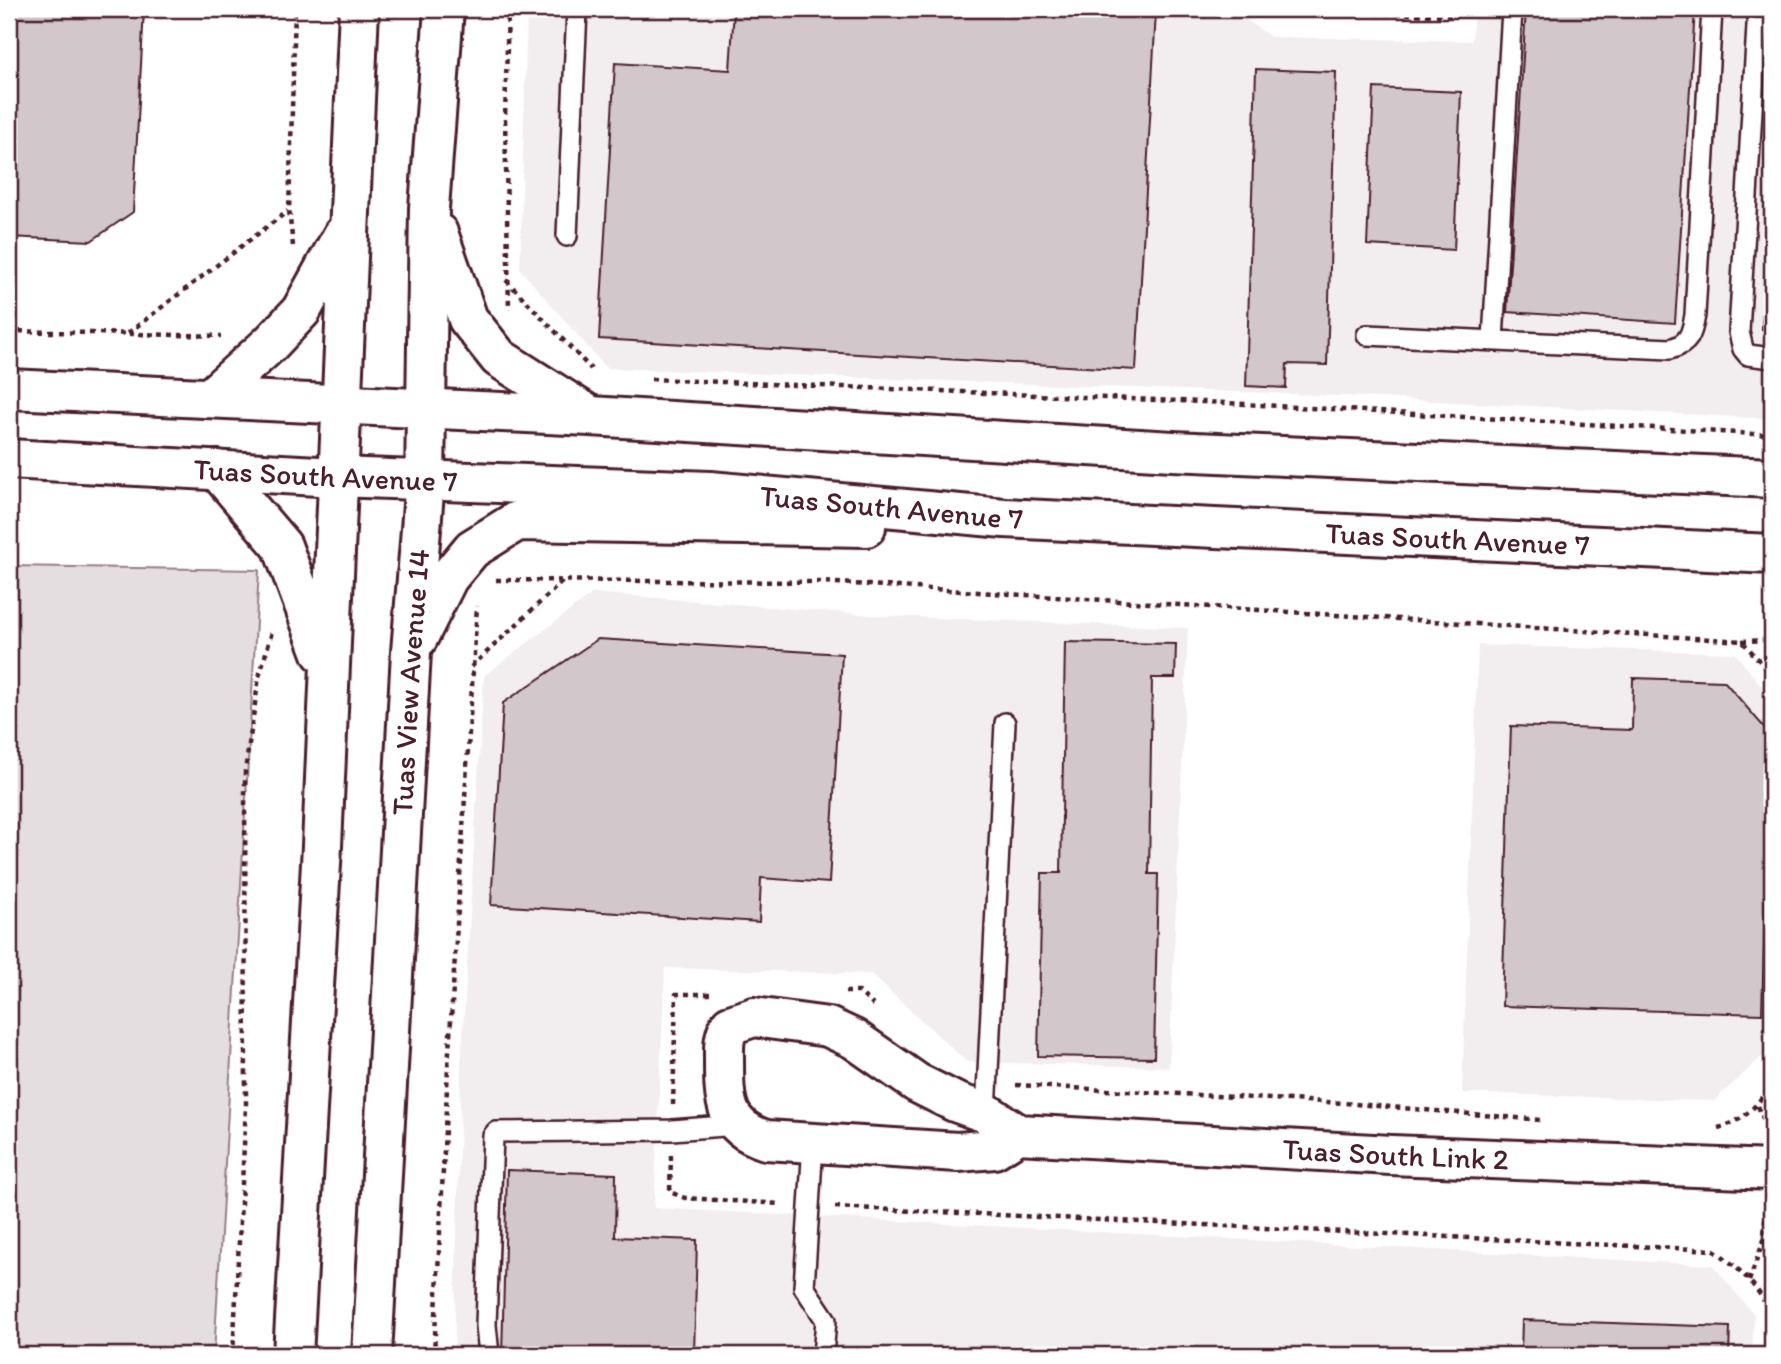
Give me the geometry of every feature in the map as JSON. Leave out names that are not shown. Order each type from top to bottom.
[{"type":"street","points":[[293,1355],[330,675],[339,406],[359,9]]},
{"type":"street","name":"Tuas View Avenue 14","points":[[372,1355],[411,652],[425,480],[429,208],[444,9]]},
{"type":"street","points":[[429,208],[468,319],[499,358],[590,416]]},
{"type":"street","points":[[211,397],[270,344],[301,311],[347,228]]},
{"type":"street","points":[[9,388],[590,416],[1173,451],[1772,478]]},
{"type":"street","name":"Tuas South Avenue 7","points":[[9,459],[337,477],[775,495],[1004,518],[1769,557]]},
{"type":"street","points":[[218,470],[282,546],[330,675]]},
{"type":"street","points":[[411,652],[448,578],[472,549],[517,521],[946,528],[1004,518]]},
{"type":"street","points":[[754,1017],[828,1027],[854,1039],[917,1083],[955,1102],[986,1112],[1018,1134],[994,1149],[958,1152],[766,1140],[746,1134],[737,1125],[727,1109],[724,1089],[724,1034],[730,1025],[754,1017]]},
{"type":"street","name":"Tuas South Link 2","points":[[1018,1134],[1391,1155],[1772,1170]]},
{"type":"lane","points":[[567,236],[577,9]]},
{"type":"lane","points":[[1493,340],[1512,9]]},
{"type":"lane","points":[[1367,335],[1670,349],[1681,346],[1692,335],[1712,9]]},
{"type":"lane","points":[[1758,9],[1738,332],[1743,349],[1748,355],[1772,358]]},
{"type":"lane","points":[[986,1112],[1005,723]]},
{"type":"lane","points":[[489,1355],[486,1325],[492,1136],[496,1132],[672,1130],[737,1125]]},
{"type":"lane","points":[[813,1143],[804,1287],[825,1320],[824,1355]]},
{"type":"path","points":[[293,249],[289,210],[295,9]]},
{"type":"path","points":[[508,9],[506,280],[509,314]]},
{"type":"path","points":[[1256,9],[1457,16],[1466,9]]},
{"type":"path","points":[[127,334],[289,210]]},
{"type":"path","points":[[506,280],[598,378]]},
{"type":"path","points":[[9,331],[231,337]]},
{"type":"path","points":[[639,379],[1214,402],[1772,435]]},
{"type":"path","points":[[471,667],[565,579]]},
{"type":"path","points":[[487,589],[492,580],[835,583],[1742,641],[1772,640]]},
{"type":"path","points":[[434,1355],[471,667],[477,606],[482,597]]},
{"type":"path","points":[[233,1355],[246,1107],[244,771],[259,677],[272,639],[271,628]]},
{"type":"path","points":[[1742,641],[1772,675]]},
{"type":"shaded area","points":[[527,9],[1233,9],[1270,37],[1472,41],[1474,9],[1772,9],[1772,419],[1341,396],[606,368],[520,269]]},
{"type":"shaded area","points":[[9,566],[259,570],[214,1355],[9,1355]]},
{"type":"shaded area","points":[[593,593],[886,616],[1188,628],[1169,1067],[967,1062],[871,974],[665,968],[654,1208],[1713,1265],[1754,1315],[1752,1355],[454,1355],[461,1067],[484,676]]},
{"type":"shaded area","points":[[1478,645],[1735,653],[1772,699],[1772,960],[1767,1052],[1714,1101],[1462,1093]]},
{"type":"building","points":[[9,9],[144,9],[133,212],[91,241],[9,237]]},
{"type":"building","points":[[734,9],[1156,11],[1136,370],[599,339],[615,63],[730,70]]},
{"type":"building","points":[[1526,9],[1695,9],[1675,323],[1507,312]]},
{"type":"building","points":[[1256,69],[1336,72],[1327,365],[1287,364],[1286,388],[1246,386]]},
{"type":"building","points":[[1374,88],[1461,92],[1454,250],[1367,245]]},
{"type":"building","points":[[1772,134],[1772,330],[1762,329]]},
{"type":"building","points":[[598,639],[842,654],[829,883],[761,878],[759,922],[491,905],[503,703]]},
{"type":"building","points":[[1065,642],[1176,644],[1175,678],[1152,678],[1149,874],[1158,874],[1154,1058],[1038,1056],[1042,873],[1061,873]]},
{"type":"building","points":[[1633,678],[1724,681],[1770,734],[1762,1014],[1502,1006],[1511,726],[1632,730]]},
{"type":"building","points":[[507,1170],[616,1174],[615,1237],[697,1240],[694,1355],[502,1355]]},
{"type":"building","points":[[1522,1320],[1730,1327],[1729,1355],[1521,1355]]}]
